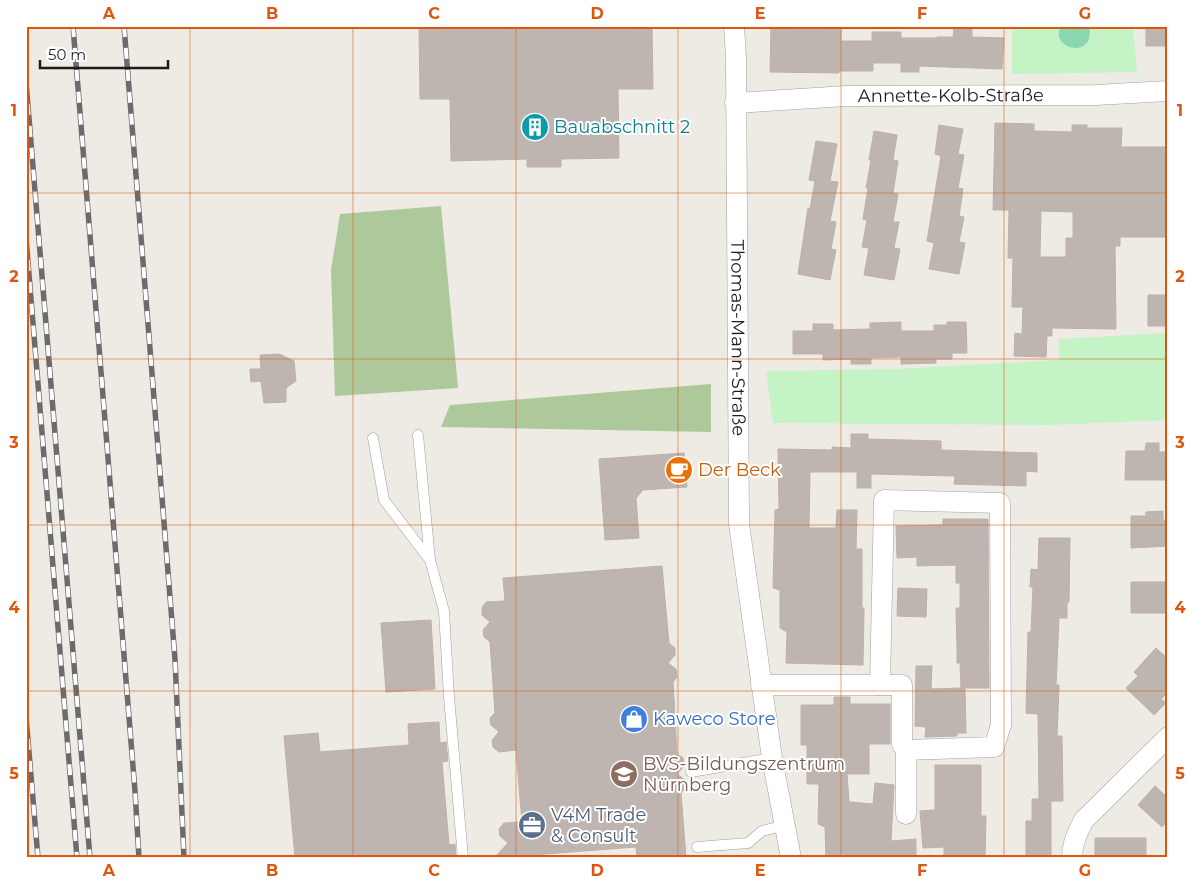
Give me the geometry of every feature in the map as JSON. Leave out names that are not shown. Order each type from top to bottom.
[{"type":"street","name":"Thomas-Mann-Straße","points":[[734,26],[736,57],[738,524],[772,758],[791,858]]},
{"type":"street","name":"Annette-Kolb-Straße","points":[[735,103],[847,96],[1071,95],[1168,90]]},
{"type":"street","points":[[880,685],[884,500],[1000,503],[1001,725],[994,747],[906,750]]},
{"type":"street","points":[[761,685],[902,685],[902,744],[906,750],[906,814]]},
{"type":"street","points":[[1072,858],[1076,834],[1084,820],[1168,737]]},
{"type":"lane","points":[[418,435],[430,560],[444,611],[449,697],[463,858]]},
{"type":"lane","points":[[374,438],[384,500],[430,560]]},
{"type":"lane","points":[[691,772],[772,758]]},
{"type":"lane","points":[[697,848],[748,844],[762,832],[786,824]]},
{"type":"green space","points":[[1012,26],[1133,26],[1137,72],[1012,74]]},
{"type":"green space","points":[[1061,26],[1089,26],[1089,37],[1086,44],[1073,48],[1066,45],[1061,41],[1059,34]]},
{"type":"green space","points":[[441,206],[458,388],[335,396],[331,270],[340,214]]},
{"type":"green space","points":[[1168,333],[1168,420],[1049,425],[773,423],[766,371],[897,369],[1059,360],[1059,339]]},
{"type":"green space","points":[[711,384],[711,432],[441,427],[450,405]]},
{"type":"building","name":"Bauabschnitt 2","points":[[419,26],[652,26],[653,89],[618,89],[619,158],[561,159],[561,167],[527,167],[527,159],[451,161],[450,99],[420,99]]},
{"type":"building","points":[[771,26],[841,26],[841,41],[872,41],[872,32],[901,32],[901,38],[953,37],[954,28],[972,29],[972,37],[1004,38],[1002,69],[919,66],[919,72],[901,72],[901,63],[873,63],[873,71],[839,71],[839,73],[770,72]]},
{"type":"building","points":[[1146,26],[1168,26],[1168,46],[1146,46]]},
{"type":"building","points":[[995,123],[1034,124],[1034,131],[1072,132],[1072,125],[1087,125],[1087,128],[1122,128],[1121,147],[1168,147],[1168,237],[1120,237],[1120,246],[1115,246],[1116,329],[1052,328],[1052,336],[1047,336],[1046,357],[1014,356],[1015,333],[1022,334],[1023,307],[1012,307],[1013,258],[1008,258],[1009,210],[993,210]],"holes":[[[1041,211],[1073,212],[1073,238],[1066,238],[1066,257],[1040,257]]]},
{"type":"building","points":[[939,125],[963,129],[958,154],[964,155],[958,188],[963,189],[959,216],[964,217],[959,242],[965,243],[959,274],[929,269],[934,243],[927,241],[941,156],[935,154]]},
{"type":"building","points":[[874,131],[897,135],[893,160],[898,161],[893,193],[898,194],[893,222],[899,222],[894,248],[900,249],[894,280],[864,275],[869,248],[862,247],[867,220],[863,219]]},
{"type":"building","points":[[816,141],[837,144],[830,181],[838,182],[830,221],[836,222],[831,249],[836,250],[830,280],[798,274],[808,208],[810,209],[815,181],[809,180]]},
{"type":"building","points":[[1148,295],[1168,295],[1168,326],[1148,326]]},
{"type":"building","points":[[901,322],[901,331],[934,331],[934,325],[947,325],[947,322],[966,322],[967,353],[952,353],[952,359],[936,359],[936,363],[901,364],[901,357],[871,358],[871,364],[851,364],[851,359],[823,360],[823,354],[793,354],[793,331],[813,331],[813,324],[833,324],[833,330],[870,329],[870,323]]},
{"type":"building","points":[[279,354],[294,361],[296,381],[286,388],[286,402],[264,403],[261,381],[251,382],[250,369],[261,369],[260,355]]},
{"type":"building","points":[[851,434],[868,434],[868,439],[941,441],[941,450],[1037,453],[1037,472],[1026,471],[1026,486],[954,484],[955,476],[871,474],[871,488],[857,488],[857,472],[810,472],[809,528],[836,528],[837,510],[857,510],[856,549],[862,549],[863,665],[786,663],[787,632],[780,628],[780,590],[773,588],[775,510],[779,509],[778,449],[832,450],[832,447],[851,448]]},
{"type":"building","points":[[1146,443],[1159,443],[1159,452],[1168,452],[1168,480],[1125,480],[1126,451],[1145,451]]},
{"type":"building","points":[[684,453],[687,487],[643,490],[636,498],[639,538],[605,540],[599,459]]},
{"type":"building","points":[[1163,511],[1163,520],[1168,520],[1168,546],[1131,548],[1131,516],[1146,516],[1146,512]]},
{"type":"building","points":[[943,519],[988,519],[989,688],[965,688],[966,733],[957,733],[957,736],[925,737],[926,727],[915,726],[916,666],[932,666],[931,689],[961,688],[960,663],[957,663],[956,608],[960,608],[960,583],[956,583],[956,565],[917,566],[917,557],[897,558],[896,526],[943,525]]},
{"type":"building","points":[[1039,538],[1070,538],[1069,602],[1067,602],[1067,618],[1059,618],[1056,685],[1059,685],[1057,736],[1062,736],[1063,801],[1051,801],[1051,858],[1026,858],[1026,821],[1032,821],[1032,799],[1039,799],[1038,714],[1026,713],[1028,632],[1031,632],[1033,587],[1030,587],[1031,569],[1038,570]]},
{"type":"building","points":[[662,566],[669,643],[675,648],[675,655],[668,663],[676,669],[677,677],[673,682],[677,754],[683,758],[684,766],[677,774],[685,780],[686,788],[681,793],[686,858],[637,858],[636,847],[519,856],[518,858],[494,858],[508,843],[500,836],[499,829],[504,823],[522,822],[516,750],[499,752],[493,747],[492,740],[499,732],[491,725],[490,718],[495,713],[490,642],[484,637],[483,630],[490,622],[482,615],[482,608],[486,602],[505,601],[503,578]]},
{"type":"building","points":[[1131,582],[1168,582],[1168,613],[1131,613]]},
{"type":"building","points":[[898,588],[927,589],[926,617],[897,616]]},
{"type":"building","points":[[431,620],[435,689],[386,692],[381,623]]},
{"type":"building","points":[[1156,648],[1168,659],[1168,692],[1161,699],[1166,703],[1154,715],[1126,688],[1138,676],[1134,672]]},
{"type":"building","points":[[834,697],[850,697],[850,704],[890,704],[890,744],[869,744],[869,774],[847,774],[849,802],[873,804],[875,783],[894,785],[891,841],[916,839],[916,858],[826,858],[825,827],[818,824],[819,784],[807,784],[807,745],[801,745],[801,705],[834,705]]},
{"type":"building","points":[[439,722],[440,743],[446,742],[448,761],[442,762],[449,845],[455,844],[456,858],[295,858],[284,736],[318,733],[320,752],[409,745],[408,724]]},
{"type":"building","points":[[935,765],[981,765],[981,816],[986,816],[985,858],[944,858],[944,847],[923,848],[920,811],[935,810]]},
{"type":"building","points":[[1155,786],[1168,798],[1168,820],[1162,827],[1138,805]]},
{"type":"building","points":[[1095,838],[1146,838],[1146,858],[1095,858]]},
{"type":"railway","points":[[73,26],[139,858]]},
{"type":"railway","points":[[124,26],[175,659],[184,858]]},
{"type":"railway","points":[[26,82],[90,858]]},
{"type":"railway","points":[[26,238],[77,858]]},
{"type":"railway","points":[[26,717],[38,858]]},
{"type":"place","name":"Bauabschnitt 2","points":[[535,127]]},
{"type":"place","name":"Der Beck","points":[[679,470]]},
{"type":"place","name":"Kaweco Store","points":[[634,719]]},
{"type":"place","name":"BVS-Bildungszentrum Nürnberg","points":[[624,774]]},
{"type":"place","name":"V4M Trade & Consult","points":[[532,825]]}]
